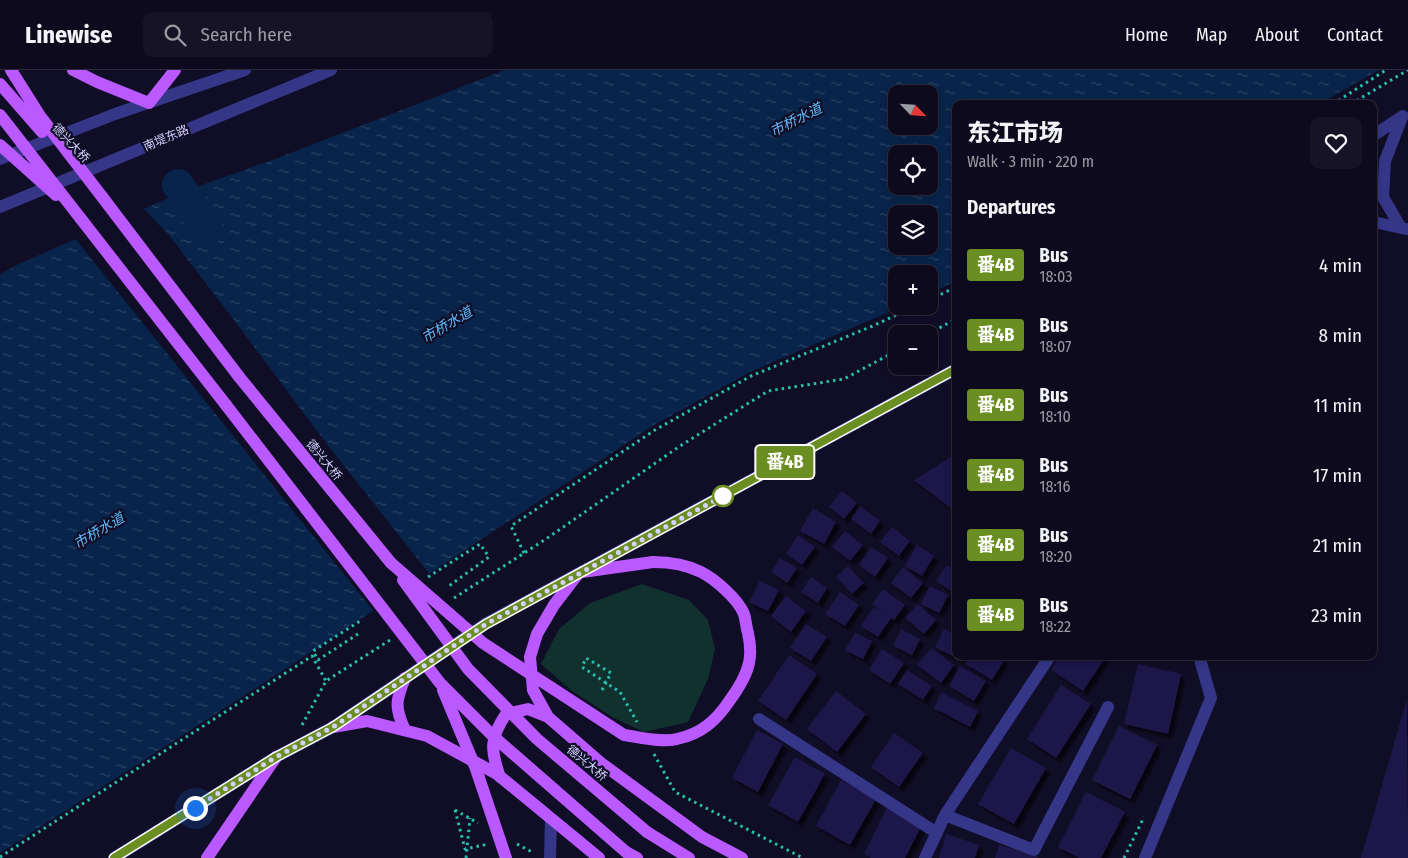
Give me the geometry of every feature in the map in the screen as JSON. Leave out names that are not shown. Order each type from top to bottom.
[{"type":"main road","points":[[11,70],[40,116],[103,198]]},
{"type":"main road","points":[[73,70],[149,103],[175,70]]},
{"type":"main road","name":"德兴大桥","points":[[0,84],[103,198],[246,385],[390,563],[468,669],[537,738],[647,832],[689,858]]},
{"type":"main road","points":[[0,115],[440,683],[494,737],[632,855]]},
{"type":"main road","points":[[0,145],[81,219]]},
{"type":"main road","points":[[390,563],[483,643],[624,735],[675,740],[708,727],[724,709],[741,683],[749,663],[750,641],[744,614],[733,598],[701,572],[666,562],[653,562],[579,573],[554,605],[537,634],[530,657],[533,690],[548,717]]},
{"type":"main road","points":[[405,678],[397,697],[399,716],[405,730]]},
{"type":"main road","points":[[440,683],[476,769],[506,858]]},
{"type":"main road","points":[[500,777],[492,744],[496,729],[506,714],[528,709],[548,717],[601,763],[702,836],[742,858]]},
{"type":"main road","points":[[333,727],[367,721],[427,736],[500,777],[599,858]]},
{"type":"main road","points":[[210,853],[276,757]]},
{"type":"street","points":[[0,159],[115,114],[245,70]]},
{"type":"street","name":"南堤东路","points":[[0,207],[331,70]]},
{"type":"street","points":[[1377,133],[1405,115]]},
{"type":"street","points":[[1404,229],[1383,197],[1385,161],[1405,115]]},
{"type":"street","points":[[1377,223],[1404,229]]},
{"type":"street","points":[[114,858],[276,757],[333,727],[486,624],[952,372]]},
{"type":"street","points":[[925,858],[945,815],[1047,660]]},
{"type":"street","points":[[1146,858],[1211,698],[1200,660]]},
{"type":"street","points":[[945,815],[1034,850],[1108,707]]},
{"type":"street","points":[[759,719],[937,833]]},
{"type":"street","points":[[550,858],[551,819]]},
{"type":"path","points":[[1339,100],[1386,70]]},
{"type":"path","points":[[1358,100],[1408,70]]},
{"type":"path","points":[[938,296],[952,289]]},
{"type":"path","points":[[524,553],[511,526],[655,430],[751,376],[896,315]]},
{"type":"path","points":[[938,328],[952,320]]},
{"type":"path","points":[[450,601],[524,553],[680,446],[768,391],[844,379],[888,355]]},
{"type":"path","points":[[424,579],[480,544],[489,558],[449,586]]},
{"type":"path","points":[[358,634],[318,660],[313,651],[360,621]]},
{"type":"path","points":[[289,750],[326,681],[392,638]]},
{"type":"path","points":[[0,857],[312,656],[326,681]]},
{"type":"path","points":[[602,690],[606,682],[611,673],[586,658],[582,667],[590,672],[605,682],[613,687],[620,692],[639,725]]},
{"type":"path","points":[[652,750],[676,792],[803,858]]},
{"type":"path","points":[[455,810],[465,849],[484,845],[482,837]]},
{"type":"path","points":[[466,858],[470,818]]},
{"type":"path","points":[[477,820],[479,828]]},
{"type":"green space","points":[[642,584],[689,600],[708,620],[715,649],[708,679],[688,722],[644,732],[614,718],[572,691],[541,664],[559,629],[590,603]]},
{"type":"water","name":"市桥水道","points":[[505,70],[1379,70],[1326,100],[952,100],[952,283],[938,290],[938,265],[888,265],[888,312],[750,372],[654,425],[290,666],[0,853],[0,274],[182,192],[275,159]]},
{"type":"pier","points":[[142,207],[168,234],[326,443],[431,576],[375,613],[74,237]]},
{"type":"building","points":[[952,456],[952,509],[914,480]]},
{"type":"building","points":[[842,491],[857,503],[844,519],[829,507]]},
{"type":"building","points":[[860,506],[880,521],[871,534],[851,519]]},
{"type":"building","points":[[813,508],[836,522],[824,544],[800,531]]},
{"type":"building","points":[[892,527],[910,541],[899,556],[880,542]]},
{"type":"building","points":[[845,531],[863,545],[850,561],[832,547]]},
{"type":"building","points":[[798,535],[815,547],[802,565],[786,554]]},
{"type":"building","points":[[917,545],[934,556],[922,576],[905,566]]},
{"type":"building","points":[[871,547],[888,558],[875,577],[859,565]]},
{"type":"building","points":[[780,558],[797,568],[787,583],[771,572]]},
{"type":"building","points":[[947,565],[952,568],[952,591],[936,581]]},
{"type":"building","points":[[848,566],[864,583],[852,594],[836,577]]},
{"type":"building","points":[[903,567],[923,583],[911,598],[891,583]]},
{"type":"building","points":[[811,577],[827,588],[818,603],[801,592]]},
{"type":"building","points":[[760,581],[779,590],[768,611],[749,602]]},
{"type":"building","points":[[930,586],[948,595],[939,613],[921,604]]},
{"type":"building","points":[[883,589],[905,605],[894,620],[891,618],[878,637],[861,626],[874,607],[884,613],[872,604]]},
{"type":"building","points":[[840,592],[859,605],[845,626],[825,614]]},
{"type":"building","points":[[786,596],[806,611],[791,632],[771,616]]},
{"type":"building","points":[[918,604],[936,620],[924,634],[905,618]]},
{"type":"building","points":[[806,624],[827,637],[811,661],[790,648]]},
{"type":"building","points":[[901,629],[920,639],[912,655],[893,646]]},
{"type":"building","points":[[944,629],[952,633],[952,656],[935,647]]},
{"type":"building","points":[[855,633],[872,641],[863,659],[845,650]]},
{"type":"building","points":[[931,648],[954,665],[941,683],[917,665]]},
{"type":"building","points":[[882,649],[904,663],[890,684],[869,670]]},
{"type":"building","points":[[789,655],[817,674],[786,720],[758,701]]},
{"type":"building","points":[[968,660],[1004,660],[992,680],[966,664]]},
{"type":"building","points":[[1057,660],[1103,660],[1083,691],[1051,670]]},
{"type":"building","points":[[1138,664],[1181,674],[1168,734],[1124,724]]},
{"type":"building","points":[[960,666],[986,681],[974,701],[949,686]]},
{"type":"building","points":[[907,670],[932,686],[923,700],[898,684]]},
{"type":"building","points":[[1061,685],[1091,704],[1056,758],[1027,739]]},
{"type":"building","points":[[836,691],[866,714],[837,752],[807,729]]},
{"type":"building","points":[[941,692],[978,711],[970,727],[934,708]]},
{"type":"building","points":[[1407,699],[1408,858],[1361,858]]},
{"type":"building","points":[[1119,726],[1157,745],[1130,799],[1092,780]]},
{"type":"building","points":[[757,730],[783,744],[758,792],[732,778]]},
{"type":"building","points":[[894,733],[923,753],[899,787],[871,767]]},
{"type":"building","points":[[1011,748],[1046,768],[1014,824],[978,804]]},
{"type":"building","points":[[795,757],[825,774],[798,822],[768,805]]},
{"type":"building","points":[[841,780],[876,799],[850,845],[816,826]]},
{"type":"building","points":[[1086,792],[1125,812],[1101,858],[1079,858],[1058,847]]},
{"type":"building","points":[[887,807],[922,825],[905,858],[871,858],[864,854]]},
{"type":"building","points":[[946,834],[979,845],[975,858],[939,858]]},
{"type":"building","points":[[999,845],[1038,856],[1037,858],[995,858]]},
{"type":"waterway","points":[[178,185],[207,229]]},
{"type":"bus line","name":"番4B","points":[[114,858],[276,757],[333,727],[486,624],[952,371]]},
{"type":"route","points":[[195,808],[276,757],[333,727],[486,624],[723,496]]}]
